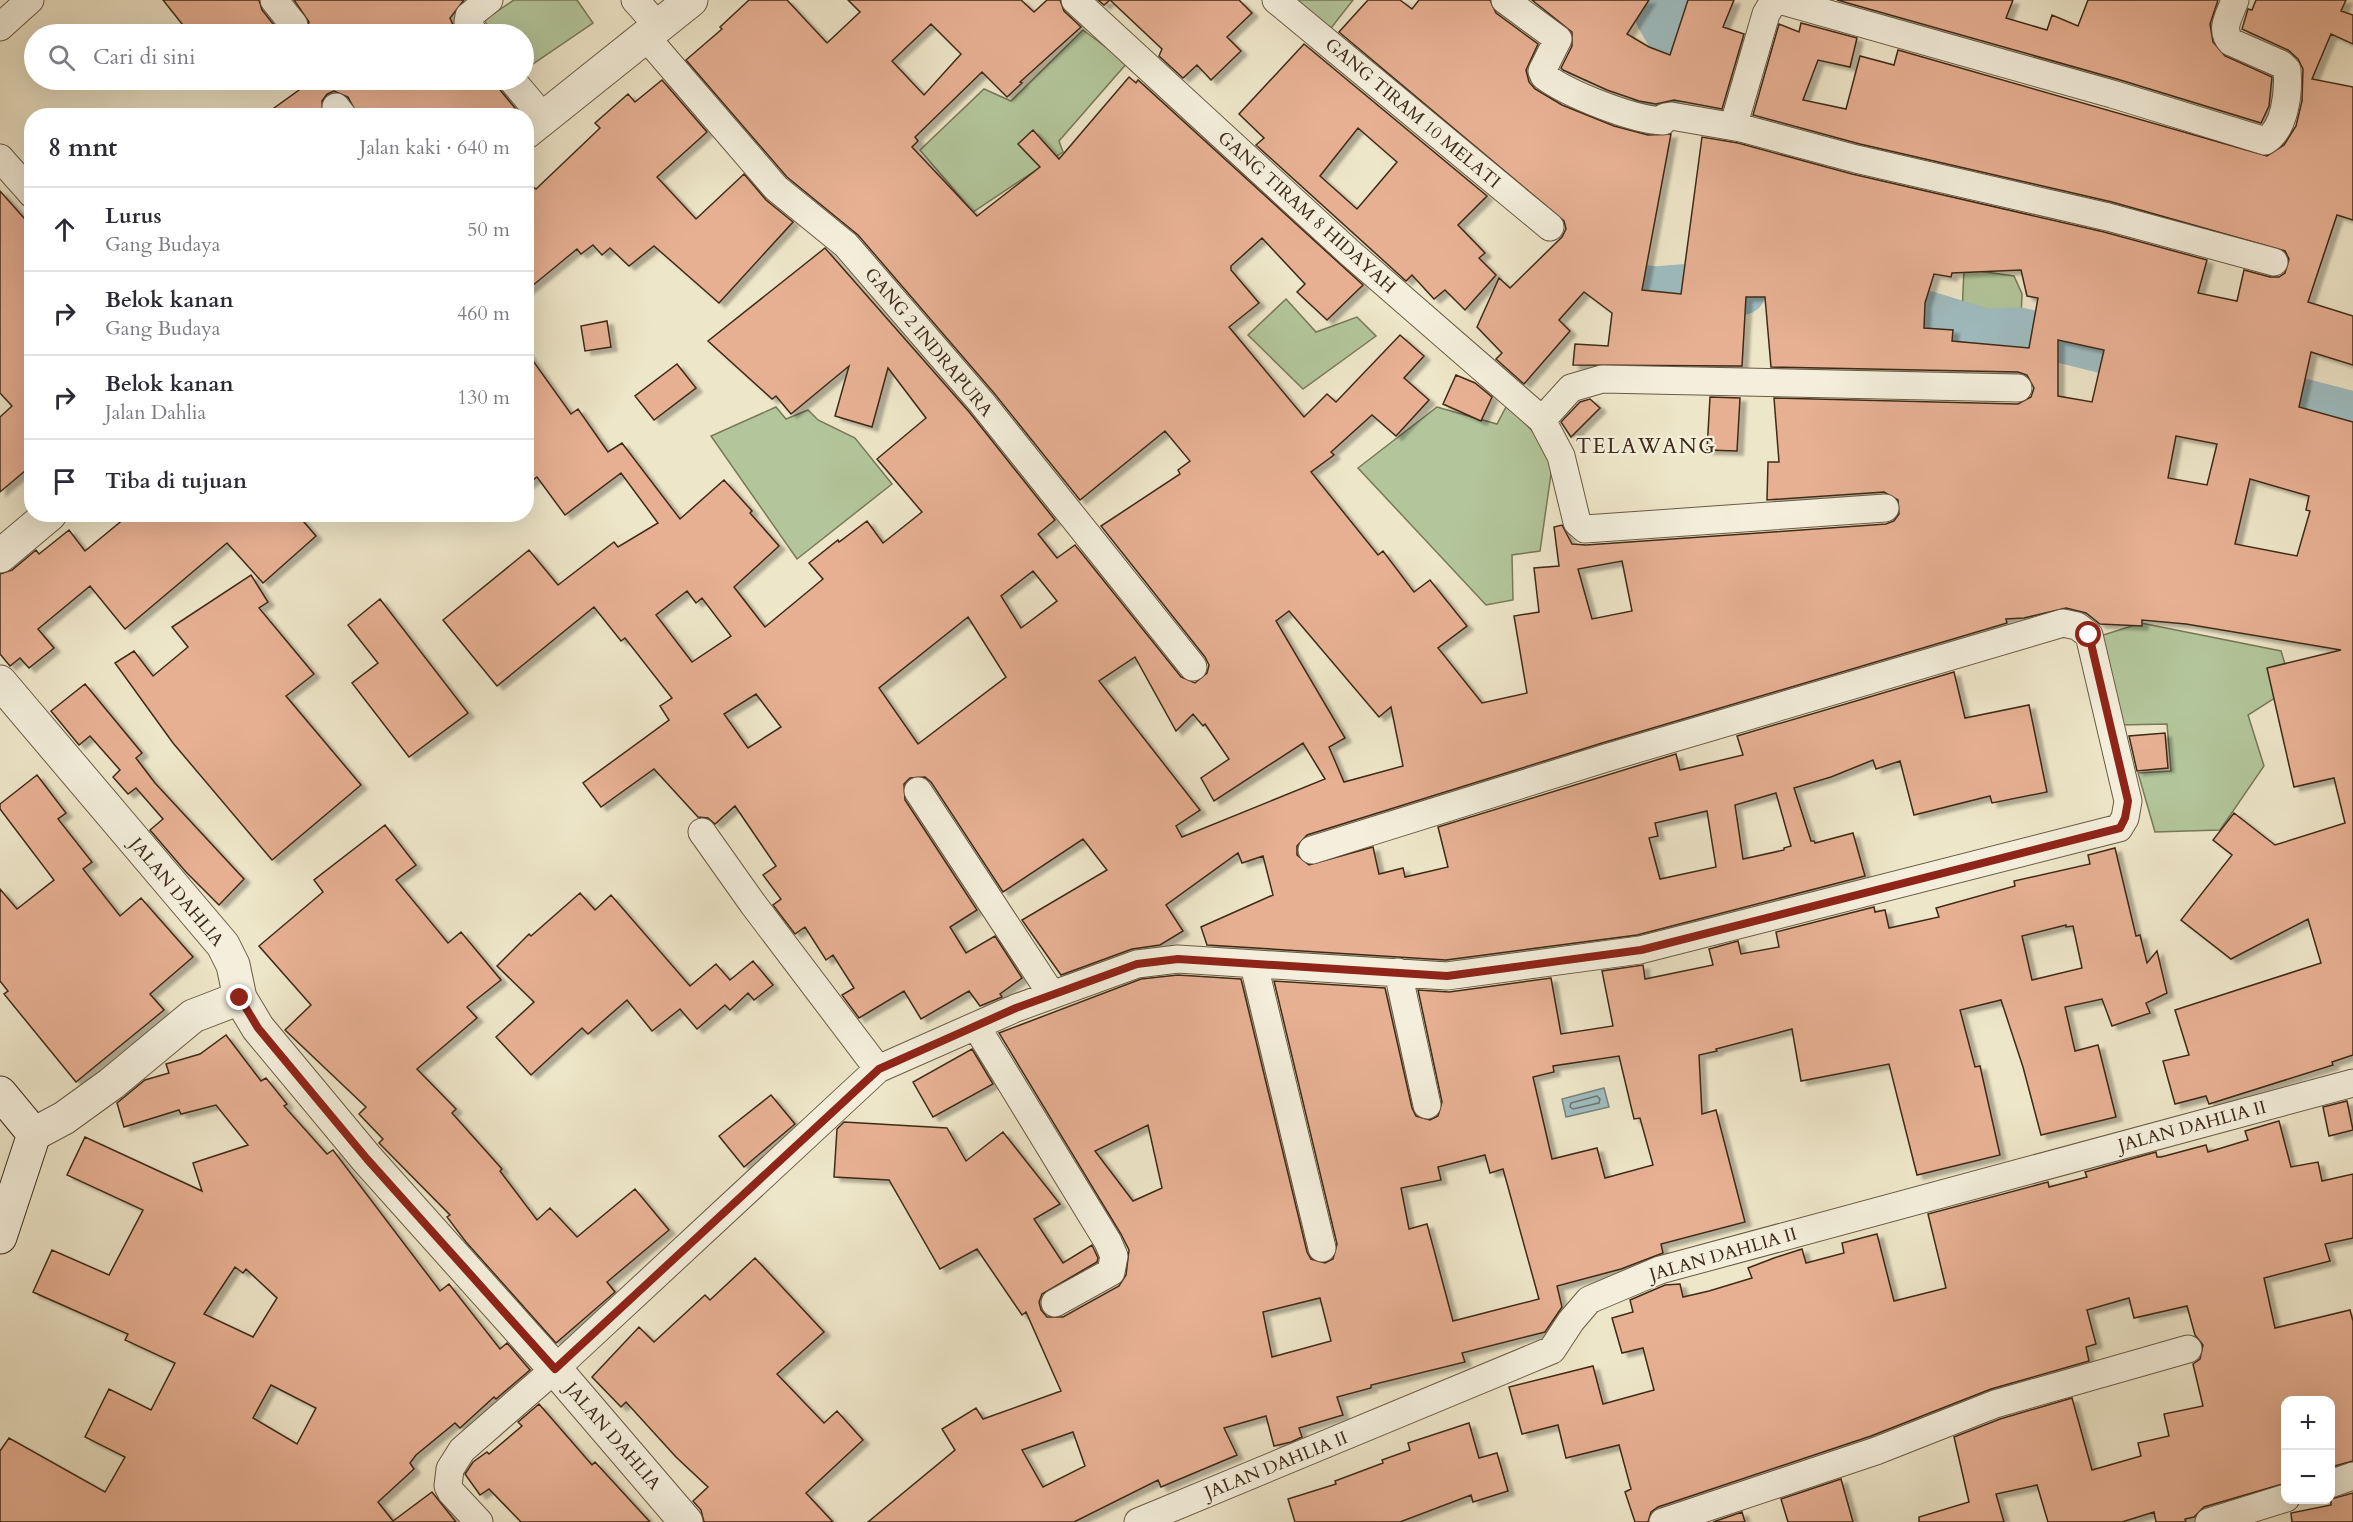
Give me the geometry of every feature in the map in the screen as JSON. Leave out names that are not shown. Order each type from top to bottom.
[{"type":"street","points":[[0,27],[30,0]]},
{"type":"street","points":[[274,0],[293,24]]},
{"type":"street","points":[[469,24],[469,16],[489,0]]},
{"type":"street","name":"GANG 2 INDRAPURA","points":[[635,0],[652,32],[776,188],[846,245],[982,403],[1193,667]]},
{"type":"street","points":[[535,125],[691,0]]},
{"type":"street","name":"GANG TIRAM 8 HIDAYAH","points":[[1075,0],[1349,252],[1542,420]]},
{"type":"street","name":"GANG TIRAM 10 MELATI","points":[[1276,0],[1550,227]]},
{"type":"street","points":[[1505,0],[1558,39],[1542,71],[1544,76],[1580,96],[1649,120],[1663,121],[1665,117],[1671,116],[1741,128],[1856,159],[2108,217],[2274,262]]},
{"type":"street","points":[[1741,128],[1736,117],[1766,14],[1772,4],[1779,0],[2112,94],[2265,141],[2273,136],[2283,113],[2287,70],[2281,64],[2231,42],[2226,37],[2224,29],[2235,0]]},
{"type":"street","points":[[517,90],[526,108]]},
{"type":"street","points":[[0,158],[24,185]]},
{"type":"street","points":[[1885,508],[1585,529],[1576,522],[1561,456],[1542,420],[1571,388],[1602,379],[2018,388]]},
{"type":"street","points":[[0,556],[40,522]]},
{"type":"street","points":[[479,1522],[448,1486],[448,1476],[455,1459],[879,1069],[976,1026],[1137,964],[1178,959],[1254,966],[1447,976],[1641,950],[2120,828],[2125,818],[2128,801],[2089,635],[2077,626],[2063,624],[1606,758],[1312,850]]},
{"type":"street","name":"JALAN DAHLIA","points":[[0,682],[223,945],[233,965],[240,998],[258,1028],[367,1159],[555,1369],[686,1522]]},
{"type":"street","points":[[918,790],[1052,995]]},
{"type":"street","points":[[702,832],[753,904],[879,1069]]},
{"type":"street","points":[[1254,966],[1322,1248]]},
{"type":"street","points":[[1398,972],[1427,1105]]},
{"type":"street","points":[[0,1237],[34,1134],[64,1118],[103,1090],[193,1016],[240,998]]},
{"type":"street","points":[[976,1026],[1108,1242],[1114,1256],[1111,1272],[1055,1303]]},
{"type":"street","name":"JALAN DAHLIA II","points":[[1138,1522],[1552,1350],[1589,1300],[1660,1270],[2353,1083]]},
{"type":"street","points":[[0,1093],[34,1134]]},
{"type":"street","points":[[1663,1522],[1876,1451],[1995,1404],[2188,1349]]},
{"type":"street","points":[[2335,1483],[2353,1476]]},
{"type":"street","points":[[2227,1519],[2281,1500]]},
{"type":"green space","points":[[514,0],[577,0],[593,23],[534,63],[534,24],[487,24],[484,20]]},
{"type":"green space","points":[[1287,0],[1353,0],[1328,32]]},
{"type":"green space","points":[[1083,30],[1127,63],[1059,141],[1063,152],[973,212],[920,150],[984,89],[1011,101]]},
{"type":"green space","points":[[1964,269],[2014,276],[2022,294],[2021,320],[1962,314]]},
{"type":"green space","points":[[1286,299],[1316,332],[1357,317],[1376,336],[1303,389],[1248,335]]},
{"type":"green space","points":[[1507,405],[1554,453],[1540,551],[1512,555],[1513,600],[1486,605],[1358,468],[1437,407],[1497,424]]},
{"type":"green space","points":[[776,407],[786,419],[808,410],[818,420],[855,438],[892,484],[797,559],[711,436]]},
{"type":"green space","points":[[2141,623],[2281,651],[2292,687],[2248,715],[2264,766],[2220,830],[2155,832],[2138,773],[2171,771],[2167,724],[2119,725],[2097,637]]},
{"type":"water","points":[[1604,1088],[1609,1107],[1566,1117],[1562,1099]]},
{"type":"building","points":[[163,0],[259,0],[262,10],[273,24],[182,24]]},
{"type":"building","points":[[294,0],[464,0],[450,18],[453,24],[308,24]]},
{"type":"building","points":[[749,0],[787,0],[827,43],[860,12],[848,0],[1021,0],[1034,12],[1047,0],[1060,0],[1064,11],[1081,27],[1020,82],[1022,83],[1007,97],[982,72],[915,137],[918,141],[912,147],[977,216],[1040,167],[1018,144],[1033,130],[1059,159],[1129,77],[1136,83],[1138,80],[1363,285],[1327,320],[1297,292],[1305,284],[1262,238],[1231,266],[1231,270],[1259,303],[1229,327],[1304,417],[1327,394],[1336,402],[1400,335],[1424,356],[1404,378],[1429,400],[1396,436],[1372,415],[1331,452],[1334,455],[1311,472],[1378,555],[1383,551],[1414,592],[1430,580],[1467,626],[1438,648],[1482,703],[1527,693],[1514,616],[1539,612],[1534,568],[1559,566],[1554,527],[1562,525],[1572,544],[1586,545],[1886,524],[1894,521],[1899,514],[1898,500],[1884,492],[1767,500],[1768,462],[1779,462],[1774,398],[2018,404],[2031,397],[2034,388],[2027,375],[2018,372],[1771,367],[1765,297],[1746,297],[1742,366],[1573,365],[1575,344],[1608,346],[1612,313],[1584,292],[1559,320],[1570,331],[1524,384],[1496,359],[1502,353],[1477,327],[1499,278],[1510,288],[1562,237],[1566,229],[1564,221],[1339,32],[1368,0],[1400,0],[1412,9],[1419,0],[1490,0],[1496,13],[1538,44],[1526,70],[1529,82],[1535,89],[1562,105],[1614,126],[1648,135],[1671,134],[1642,290],[1681,294],[1702,137],[1738,143],[1852,174],[2104,232],[2207,260],[2198,293],[2237,301],[2244,270],[2279,277],[2285,273],[2289,259],[2285,251],[2112,202],[1860,144],[1753,115],[1779,24],[1799,32],[1801,23],[1857,38],[1850,67],[1818,60],[1803,100],[1846,109],[1860,56],[1894,65],[1898,50],[2267,156],[2284,145],[2296,126],[2302,101],[2303,69],[2298,59],[2288,50],[2242,29],[2248,9],[2252,10],[2256,0],[2346,0],[2341,11],[2353,15],[2353,44],[2331,34],[2312,79],[2353,87],[2353,220],[2337,215],[2308,302],[2353,316],[2353,365],[2311,352],[2299,407],[2353,422],[2353,1055],[2332,1062],[2333,1065],[2209,1104],[2206,1096],[2175,1104],[2163,1061],[2189,1055],[2175,1010],[2321,963],[2308,919],[2231,959],[2181,920],[2232,855],[2213,840],[2234,813],[2275,845],[2345,823],[2334,778],[2294,787],[2267,668],[2341,650],[2186,624],[2142,620],[2142,626],[2100,624],[2086,613],[2066,608],[2024,618],[2006,619],[2007,623],[1602,743],[1307,835],[1297,846],[1297,855],[1309,865],[1373,847],[1379,874],[1403,868],[1405,877],[1448,867],[1438,827],[1676,754],[1680,770],[1743,755],[1737,736],[1954,672],[1965,718],[2029,705],[2047,792],[1992,803],[1990,796],[1914,815],[1900,761],[1876,769],[1873,760],[1831,777],[1794,788],[1811,841],[1815,843],[1853,833],[1865,876],[1637,935],[1446,960],[1207,945],[1201,927],[1273,895],[1263,856],[1242,863],[1238,853],[1166,905],[1183,931],[1160,945],[1132,949],[1061,975],[1022,920],[1107,870],[1083,839],[1003,892],[931,782],[925,777],[910,778],[904,784],[905,800],[977,910],[950,927],[966,953],[995,936],[1022,978],[1000,994],[1002,997],[980,1006],[969,991],[921,1019],[904,991],[859,1018],[842,995],[854,988],[833,955],[826,960],[805,927],[795,934],[773,905],[781,899],[763,875],[776,866],[735,806],[715,824],[708,818],[698,817],[654,769],[601,807],[583,783],[669,720],[660,706],[672,698],[625,638],[621,641],[594,607],[497,686],[443,620],[529,550],[558,585],[614,542],[618,547],[658,523],[621,473],[565,515],[537,477],[534,479],[534,362],[571,414],[578,409],[608,452],[622,443],[680,519],[724,480],[752,511],[750,513],[779,546],[734,587],[765,627],[823,579],[809,563],[838,540],[839,542],[867,521],[883,543],[922,512],[877,459],[926,418],[888,368],[872,427],[835,416],[849,366],[791,414],[776,396],[772,399],[708,341],[825,248],[970,413],[1055,520],[1038,534],[1057,558],[1075,545],[1181,677],[1195,683],[1207,673],[1209,665],[1205,657],[1101,526],[1180,474],[1178,470],[1190,461],[1165,431],[1080,500],[994,393],[858,235],[787,177],[686,60],[722,29],[720,27]],"holes":[[[931,24],[961,54],[924,95],[892,61]],[[2021,270],[2027,296],[2038,298],[2029,348],[1952,341],[1953,330],[1924,328],[1925,303],[1934,274],[1951,277],[1952,273]],[[2058,340],[2104,350],[2092,402],[2058,396]],[[2176,436],[2217,444],[2207,485],[2168,478]],[[2250,479],[2309,496],[2306,510],[2310,511],[2297,556],[2235,544]],[[1622,561],[1632,611],[1592,619],[1578,569]],[[1033,571],[1057,601],[1021,628],[1001,596]],[[687,591],[696,603],[702,598],[731,636],[692,662],[656,615]],[[1289,611],[1379,717],[1391,707],[1403,766],[1344,782],[1329,747],[1345,738],[1276,621]],[[968,617],[1006,677],[918,744],[879,688]],[[1135,657],[1176,731],[1193,714],[1203,726],[1205,724],[1229,759],[1201,778],[1214,801],[1303,743],[1325,779],[1182,837],[1176,826],[1200,810],[1099,681]],[[756,694],[781,727],[748,748],[724,714]],[[1776,793],[1791,846],[1784,850],[1743,859],[1735,805]],[[1707,811],[1716,867],[1660,879],[1649,838],[1658,836],[1655,823]]]},
{"type":"building","points":[[1098,0],[1110,0],[1104,5]]},
{"type":"building","points":[[1110,0],[1239,0],[1252,13],[1227,37],[1241,51],[1211,80],[1197,65],[1183,78],[1159,56],[1162,49]]},
{"type":"building","points":[[1532,0],[1649,0],[1627,34],[1649,47],[1670,55],[1688,0],[1734,0],[1723,27],[1744,34],[1722,109],[1674,100],[1656,104],[1639,101],[1607,90],[1563,70],[1561,68],[1572,46],[1572,32]]},
{"type":"building","points":[[1837,0],[2013,0],[2006,18],[2047,30],[2052,15],[2078,26],[2088,0],[2218,0],[2210,24],[2213,42],[2225,56],[2272,77],[2269,106],[2261,123],[2117,79]]},
{"type":"building","points":[[1304,44],[1487,196],[1458,225],[1485,253],[1479,258],[1496,275],[1465,310],[1445,290],[1434,299],[1412,275],[1406,281],[1256,145],[1264,138],[1239,114]],"holes":[[[1358,128],[1397,162],[1357,209],[1320,176]]]},
{"type":"building","points":[[662,80],[707,132],[657,177],[696,219],[744,174],[766,200],[793,222],[719,303],[654,246],[629,266],[610,248],[602,255],[593,245],[581,254],[577,249],[534,284],[534,188],[536,189],[600,128],[595,123],[628,94],[635,102]]},
{"type":"building","points":[[299,90],[500,90],[515,108],[354,108],[348,97],[334,91],[327,94],[322,101],[322,108],[274,108]]},
{"type":"building","points":[[0,191],[24,218],[24,472],[0,492],[0,417],[12,406],[0,393]]},
{"type":"building","points":[[607,321],[611,347],[585,351],[581,326]]},
{"type":"building","points":[[677,364],[696,388],[654,420],[635,396]]},
{"type":"building","points":[[1456,375],[1475,383],[1492,397],[1481,421],[1443,404]]},
{"type":"building","points":[[1710,397],[1740,398],[1737,451],[1707,450]]},
{"type":"building","points":[[1590,399],[1600,408],[1571,437],[1561,422],[1580,402]]},
{"type":"building","points":[[120,522],[304,522],[316,536],[263,583],[227,543],[125,629],[90,586],[38,629],[54,648],[29,668],[20,658],[10,666],[0,654],[0,574],[12,570],[36,550],[39,554],[69,530],[85,551]]},
{"type":"building","points":[[251,575],[268,602],[259,608],[314,674],[286,696],[361,785],[272,860],[173,743],[115,663],[134,651],[153,676],[188,647],[172,627]]},
{"type":"building","points":[[380,599],[468,713],[409,757],[352,683],[378,663],[348,625]]},
{"type":"building","points":[[85,684],[142,753],[136,758],[155,783],[244,879],[219,905],[186,872],[150,830],[163,819],[136,788],[128,794],[113,777],[120,770],[90,736],[79,745],[51,711]]},
{"type":"building","points":[[2165,733],[2168,768],[2137,771],[2129,736]]},
{"type":"building","points":[[37,775],[66,813],[58,819],[92,862],[83,869],[120,916],[141,898],[193,957],[150,994],[164,1010],[76,1082],[4,994],[8,991],[0,981],[0,889],[17,909],[54,880],[0,809],[0,804]]},
{"type":"building","points":[[385,825],[416,865],[396,880],[448,943],[461,932],[501,980],[467,1007],[477,1018],[417,1069],[456,1109],[452,1113],[502,1169],[500,1171],[537,1220],[550,1208],[577,1237],[635,1189],[669,1230],[607,1282],[615,1292],[556,1343],[466,1242],[447,1217],[450,1215],[379,1143],[383,1139],[359,1114],[366,1107],[285,1030],[311,1005],[259,946],[323,892],[314,880]]},
{"type":"building","points":[[2115,848],[2136,936],[2140,935],[2147,963],[2157,951],[2167,993],[2146,1003],[2150,1013],[2112,1026],[2102,999],[2065,1007],[2075,1051],[2098,1045],[2116,1117],[2041,1135],[2023,1067],[2001,1000],[1960,1010],[1975,1067],[1980,1066],[2000,1155],[1917,1175],[1889,1064],[1801,1081],[1792,1029],[1716,1049],[1717,1051],[1699,1055],[1702,1114],[1716,1110],[1745,1222],[1661,1244],[1663,1253],[1621,1269],[1557,1286],[1562,1307],[1545,1332],[1462,1353],[1465,1362],[1371,1385],[1371,1388],[1337,1397],[1343,1415],[1299,1428],[1302,1437],[1291,1442],[1274,1446],[1266,1416],[1224,1428],[1237,1455],[1161,1487],[1158,1480],[1074,1522],[868,1522],[955,1450],[942,1429],[976,1408],[983,1419],[1061,1391],[1026,1312],[1022,1315],[977,1249],[940,1269],[889,1180],[834,1177],[837,1129],[844,1122],[947,1128],[966,1161],[1003,1132],[1060,1204],[1034,1219],[1063,1263],[1092,1245],[1098,1258],[1097,1262],[1042,1294],[1039,1302],[1041,1310],[1047,1317],[1063,1317],[1119,1286],[1126,1275],[1129,1250],[1121,1234],[999,1033],[1141,979],[1178,975],[1241,979],[1307,1252],[1311,1259],[1325,1263],[1333,1259],[1337,1244],[1274,981],[1385,988],[1412,1108],[1416,1116],[1430,1120],[1438,1116],[1442,1102],[1418,990],[1449,992],[1551,978],[1561,1034],[1613,1026],[1602,971],[1643,965],[1645,979],[1713,965],[1709,949],[1738,941],[1741,954],[1779,947],[1776,932],[1874,907],[1875,912],[1885,910],[1889,928],[1939,917],[1936,908],[2015,886],[2014,881],[2090,864],[2088,855]],"holes":[[[2066,925],[2066,927],[2073,926],[2082,968],[2032,980],[2022,936]],[[1619,1056],[1634,1119],[1640,1118],[1653,1165],[1605,1178],[1597,1148],[1552,1159],[1533,1077],[1554,1072],[1553,1066]],[[1148,1125],[1162,1188],[1133,1201],[1095,1151]],[[1485,1155],[1490,1173],[1503,1169],[1539,1299],[1453,1321],[1427,1224],[1409,1229],[1401,1188],[1441,1180],[1438,1167]],[[1320,1298],[1331,1341],[1272,1357],[1263,1312]],[[1073,1432],[1085,1466],[1043,1487],[1022,1450]]]},
{"type":"building","points":[[580,893],[595,910],[611,895],[690,986],[716,964],[730,980],[753,961],[773,985],[754,1000],[748,993],[730,1010],[725,1005],[697,1029],[680,1009],[652,1031],[627,1000],[588,1034],[582,1028],[531,1075],[496,1037],[534,1002],[497,966],[529,934],[531,936]]},
{"type":"building","points":[[226,1035],[261,1081],[266,1078],[287,1104],[284,1106],[327,1154],[333,1150],[440,1291],[449,1284],[500,1349],[507,1343],[530,1370],[496,1399],[494,1397],[460,1428],[455,1423],[416,1455],[410,1463],[414,1469],[378,1502],[393,1521],[432,1492],[456,1522],[0,1522],[0,1451],[9,1438],[105,1492],[125,1457],[85,1437],[109,1389],[151,1410],[175,1363],[125,1340],[128,1334],[33,1292],[52,1250],[109,1275],[143,1210],[67,1175],[85,1137],[202,1191],[193,1163],[248,1145],[216,1105],[181,1114],[179,1110],[124,1127],[117,1103],[145,1080],[169,1073],[166,1064],[200,1054]],"holes":[[[235,1267],[243,1273],[246,1269],[277,1298],[253,1337],[204,1314]],[[271,1385],[316,1408],[297,1444],[253,1418]]]},
{"type":"building","points":[[972,1049],[993,1084],[933,1117],[913,1082]]},
{"type":"building","points":[[771,1095],[795,1124],[744,1167],[719,1136]]},
{"type":"building","points":[[2347,1101],[2353,1130],[2329,1136],[2323,1107]]},
{"type":"building","points":[[2279,1121],[2291,1167],[2318,1162],[2322,1181],[2353,1174],[2353,1238],[2325,1244],[2330,1261],[2264,1278],[2275,1328],[2350,1310],[2353,1321],[2353,1461],[2335,1466],[2335,1396],[2281,1396],[2281,1484],[2204,1507],[2194,1517],[2185,1519],[2186,1522],[2156,1522],[2154,1512],[2122,1522],[2048,1522],[2037,1485],[1996,1494],[2004,1522],[1919,1522],[1919,1517],[1969,1502],[1954,1437],[2000,1419],[2072,1398],[2092,1470],[2141,1456],[2138,1443],[2169,1436],[2164,1414],[2203,1406],[2193,1364],[2200,1359],[2203,1345],[2195,1335],[2187,1306],[2134,1318],[2129,1298],[2087,1310],[2096,1344],[2086,1347],[2089,1361],[1991,1389],[1871,1436],[1658,1507],[1651,1512],[1648,1522],[1635,1522],[1625,1492],[1631,1489],[1619,1445],[1566,1458],[1558,1425],[1522,1434],[1509,1387],[1593,1366],[1603,1404],[1654,1390],[1643,1348],[1622,1353],[1612,1318],[1633,1312],[1630,1300],[1665,1285],[1680,1284],[1683,1297],[1709,1291],[1752,1278],[1748,1268],[1774,1258],[1802,1249],[1806,1263],[1844,1253],[1842,1243],[1877,1234],[1894,1301],[1946,1288],[1928,1214],[2048,1182],[2049,1187],[2087,1177],[2085,1172],[2156,1152],[2157,1157],[2161,1157],[2206,1145],[2208,1152],[2248,1140],[2245,1131]]},
{"type":"building","points":[[755,1258],[824,1332],[777,1374],[824,1423],[837,1411],[863,1440],[806,1493],[833,1522],[704,1522],[701,1510],[693,1501],[708,1487],[676,1457],[626,1402],[621,1407],[592,1377],[639,1327],[654,1342],[705,1295],[710,1300]]},
{"type":"building","points":[[539,1404],[592,1465],[595,1462],[650,1522],[521,1522],[489,1489],[480,1495],[465,1474],[473,1462],[487,1452],[489,1454],[522,1426],[518,1422]]},
{"type":"building","points":[[1469,1423],[1479,1458],[1497,1453],[1508,1491],[1473,1502],[1471,1495],[1400,1522],[1295,1522],[1288,1499],[1336,1484],[1335,1481],[1383,1463],[1382,1460],[1410,1450],[1408,1443]]},
{"type":"building","points":[[1841,1479],[1853,1522],[1788,1522],[1781,1499]]},
{"type":"building","points":[[2353,1493],[2353,1522],[2292,1522],[2291,1513],[2335,1504],[2335,1498]]},
{"type":"building","points":[[1742,1512],[1745,1522],[1713,1522]]},
{"type":"waterway","points":[[1666,0],[1658,17],[1672,41],[1670,62],[1617,211],[1598,239],[1607,260],[1628,285],[1655,289],[1693,286],[1743,292]]},
{"type":"waterway","points":[[1862,306],[1926,313],[1985,331],[2020,330],[2164,366]]},
{"type":"waterway","points":[[2240,385],[2353,414]]},
{"type":"district","name":"TELAWANG","points":[[1646,446]]},
{"type":"route","points":[[240,998],[258,1028],[367,1159],[555,1369],[633,1294],[879,1069],[1016,1008],[1137,964],[1178,959],[1254,966],[1447,976],[1641,950],[2120,828],[2125,818],[2128,801],[2089,635]]}]
